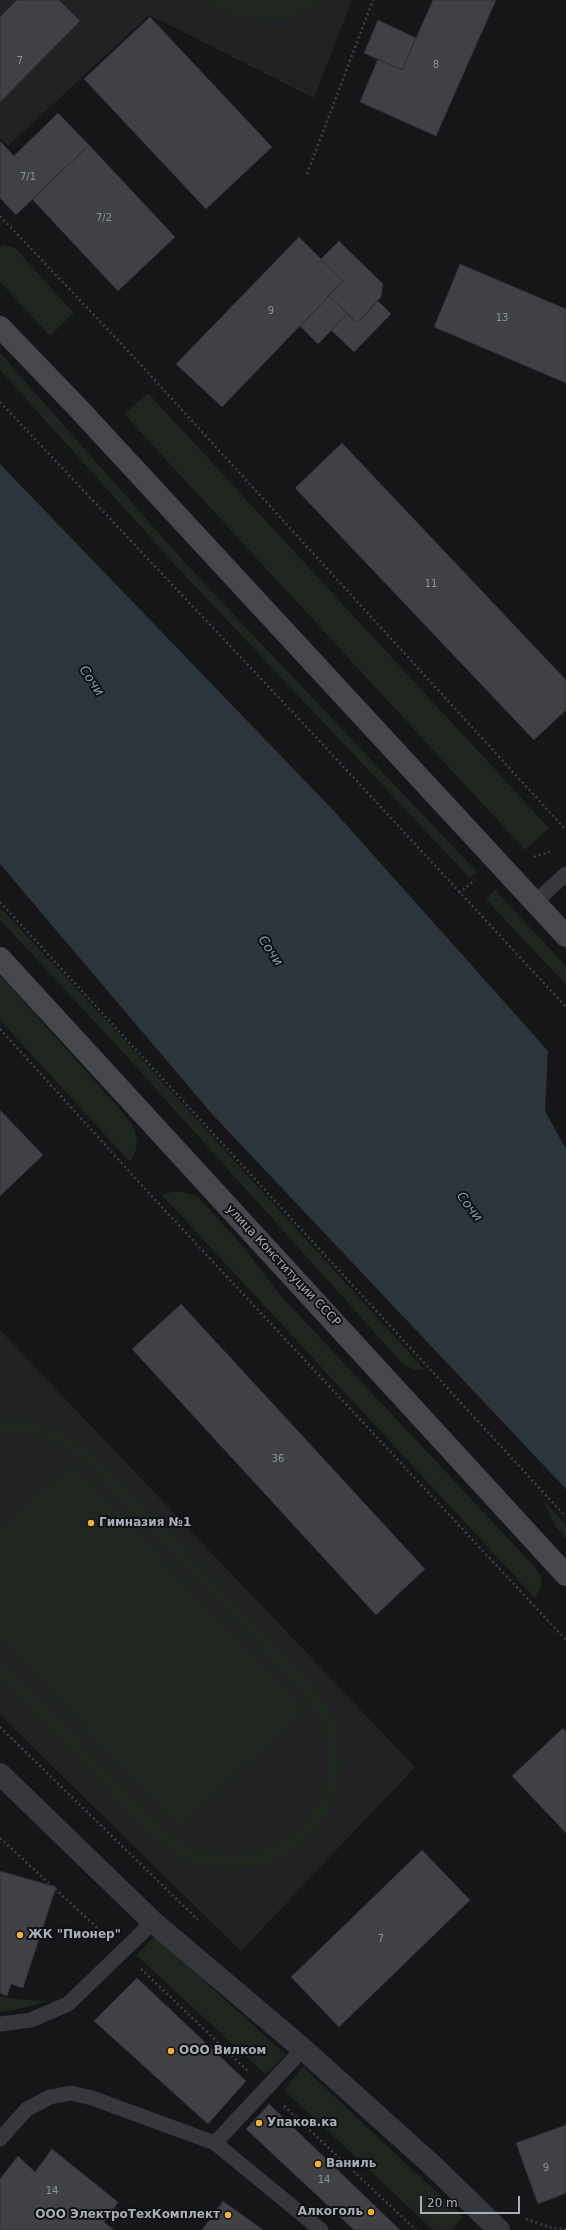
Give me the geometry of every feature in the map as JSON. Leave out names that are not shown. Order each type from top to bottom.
[{"type":"street","points":[[0,328],[78,408],[566,936]]},
{"type":"street","name":"улица Конституции СССР","points":[[0,958],[566,1575]]},
{"type":"street","points":[[0,1774],[154,1922],[303,2049],[432,2165],[494,2225]]},
{"type":"lane","points":[[535,902],[566,874]]},
{"type":"lane","points":[[0,2024],[31,2020],[68,2004],[154,1922]]},
{"type":"lane","points":[[215,2143],[303,2049]]},
{"type":"lane","points":[[0,2138],[27,2109],[50,2096],[71,2093],[92,2098],[215,2143],[321,2230]]},
{"type":"path","points":[[307,174],[373,0]]},
{"type":"path","points":[[0,216],[130,353],[566,830]]},
{"type":"path","points":[[0,402],[315,736],[566,1007]]},
{"type":"path","points":[[459,893],[476,879]]},
{"type":"path","points":[[0,902],[566,1517]]},
{"type":"path","points":[[0,1029],[146,1190],[566,1640]]},
{"type":"path","points":[[0,1838],[123,1951],[416,2230]]},
{"type":"shaded area","points":[[0,0],[352,0],[314,98],[149,15],[8,146],[0,138]]},
{"type":"shaded area","points":[[199,0],[321,0],[292,19],[262,22],[231,14]]},
{"type":"shaded area","points":[[4,245],[15,248],[74,313],[50,336],[0,282],[0,247]]},
{"type":"shaded area","points":[[0,353],[186,564],[477,872],[470,878],[178,568],[0,370]]},
{"type":"shaded area","points":[[148,393],[549,828],[525,850],[124,414]]},
{"type":"shaded area","points":[[495,890],[566,966],[566,985],[486,899]]},
{"type":"shaded area","points":[[0,907],[117,1032],[425,1370],[413,1369],[403,1364],[110,1038],[0,920]]},
{"type":"shaded area","points":[[0,975],[125,1115],[135,1130],[137,1142],[135,1153],[130,1162],[0,1020]]},
{"type":"shaded area","points":[[172,1192],[184,1192],[198,1197],[242,1245],[280,1295],[534,1566],[541,1576],[541,1586],[535,1598],[162,1195]]},
{"type":"shaded area","name":"Гимназия №1","points":[[0,1330],[415,1767],[241,1951],[0,1715]]},
{"type":"shaded area","points":[[16,1419],[59,1429],[94,1454],[312,1682],[335,1719],[343,1762],[333,1804],[308,1840],[271,1864],[228,1871],[186,1861],[150,1836],[0,1678],[0,1656],[162,1826],[193,1848],[230,1856],[267,1849],[299,1829],[321,1798],[329,1761],[323,1724],[302,1692],[84,1463],[53,1441],[16,1433],[0,1436],[0,1422]]},
{"type":"shaded area","points":[[71,1462],[305,1709],[180,1829],[0,1639],[0,1530]]},
{"type":"shaded area","points":[[544,1501],[566,1525],[566,1538],[555,1526]]},
{"type":"shaded area","points":[[155,1936],[286,2055],[265,2074],[136,1955]]},
{"type":"shaded area","points":[[0,1997],[49,2001],[20,2009],[0,2012]]},
{"type":"shaded area","points":[[303,2067],[463,2217],[452,2230],[433,2230],[284,2090]]},
{"type":"water","name":"Сочи","points":[[0,464],[334,811],[548,1051],[545,1111],[566,1149],[566,1489],[212,1114],[0,864]]},
{"type":"building","points":[[17,0],[59,0],[80,21],[0,102],[0,17]]},
{"type":"building","points":[[433,0],[496,0],[436,136],[360,102],[378,59],[402,70]]},
{"type":"building","points":[[150,17],[272,147],[206,209],[84,79]]},
{"type":"building","points":[[378,20],[416,38],[402,70],[364,53]]},
{"type":"building","points":[[58,113],[89,145],[16,215],[0,198],[0,141],[14,156]]},
{"type":"building","points":[[89,145],[175,237],[118,291],[32,199]]},
{"type":"building","points":[[299,237],[343,281],[222,407],[176,364]]},
{"type":"building","points":[[339,241],[383,284],[381,297],[357,323],[329,296],[343,281],[321,259]]},
{"type":"building","points":[[460,264],[566,309],[566,383],[434,327]]},
{"type":"building","points":[[329,296],[347,314],[318,344],[300,326]]},
{"type":"building","points":[[378,301],[391,314],[354,352],[331,330],[347,314],[357,323]]},
{"type":"building","points":[[342,443],[566,680],[566,710],[534,740],[295,488]]},
{"type":"building","points":[[0,1110],[43,1155],[0,1196]]},
{"type":"building","points":[[181,1304],[425,1569],[376,1615],[132,1349]]},
{"type":"building","points":[[563,1728],[566,1732],[566,1833],[512,1776]]},
{"type":"building","points":[[422,1850],[470,1900],[339,2027],[291,1977]]},
{"type":"building","name":"ЖК \"Пионер\"","points":[[0,1871],[56,1887],[23,1988],[11,1984],[7,1996],[0,1993]]},
{"type":"building","name":"ООО Вилком","points":[[137,1978],[246,2081],[208,2124],[94,2021]]},
{"type":"building","points":[[269,2104],[400,2230],[354,2230],[246,2129]]},
{"type":"building","points":[[566,2125],[566,2193],[538,2204],[516,2143]]},
{"type":"building","points":[[52,2149],[118,2202],[104,2222],[114,2230],[0,2230],[0,2179],[18,2156],[35,2172]]},
{"type":"building","name":"ООО ЭлектроТехКомплект","points":[[223,2201],[263,2230],[202,2230]]},
{"type":"place","name":"Гимназия №1","points":[[91,1523]]},
{"type":"place","name":"ЖК \"Пионер\"","points":[[20,1935]]},
{"type":"place","name":"ООО Вилком","points":[[171,2051]]},
{"type":"place","name":"Упаков.ка","points":[[259,2123]]},
{"type":"place","name":"Ваниль","points":[[318,2164]]},
{"type":"place","name":"Алкоголь","points":[[371,2212]]},
{"type":"place","name":"ООО ЭлектроТехКомплект","points":[[228,2215]]}]
